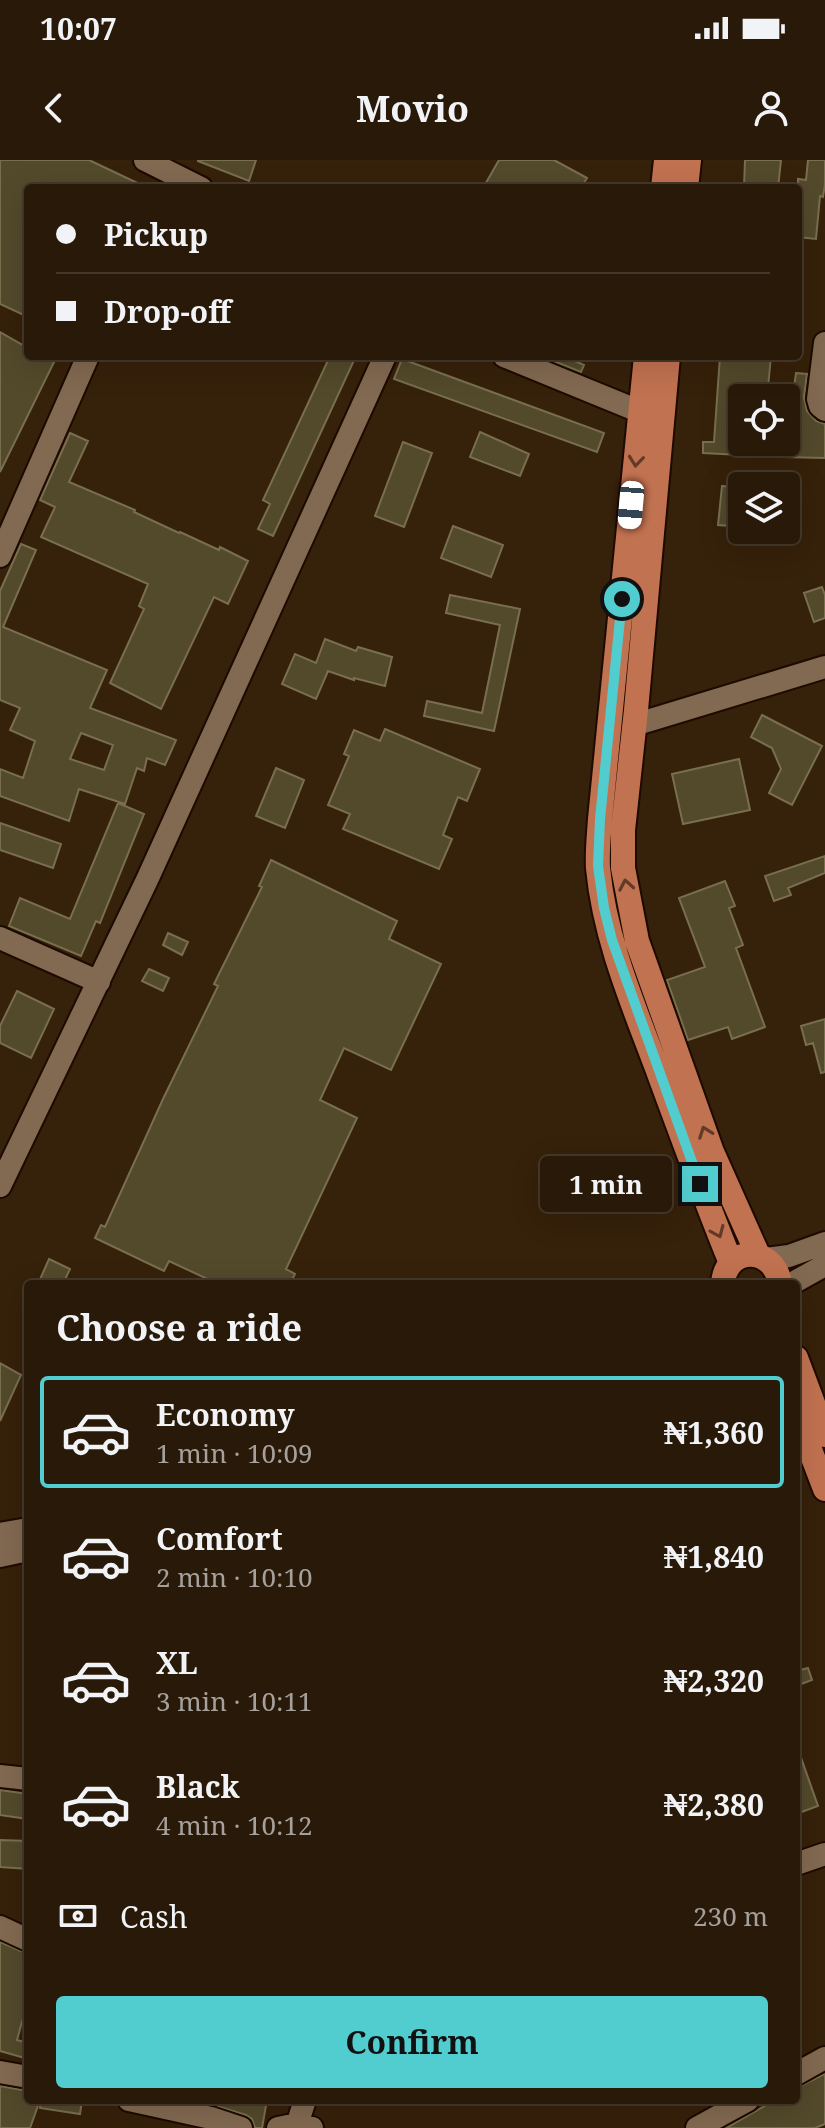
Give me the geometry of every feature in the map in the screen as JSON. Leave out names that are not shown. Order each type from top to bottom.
[{"type":"main road","points":[[663,184],[666,160]]},
{"type":"main road","points":[[686,184],[689,160]]},
{"type":"main road","points":[[646,360],[600,819],[598,866],[612,940],[710,1213],[722,1277]]},
{"type":"main road","points":[[668,360],[623,830],[623,868],[637,941],[712,1152],[762,1257]]},
{"type":"main road","points":[[722,1277],[739,1257],[748,1255],[762,1257],[774,1265],[779,1280]]},
{"type":"main road","points":[[800,1369],[825,1435]]},
{"type":"main road","points":[[800,1423],[825,1489]]},
{"type":"street","points":[[145,160],[165,180]]},
{"type":"street","points":[[825,343],[818,399],[825,410]]},
{"type":"street","points":[[0,556],[8,514],[86,360]]},
{"type":"street","points":[[0,1186],[147,880],[383,360]]},
{"type":"street","points":[[514,360],[641,412]]},
{"type":"street","points":[[634,725],[825,667]]},
{"type":"street","points":[[0,938],[99,982]]},
{"type":"street","points":[[762,1257],[789,1256],[825,1243]]},
{"type":"street","points":[[798,1280],[825,1265]]},
{"type":"street","points":[[0,1534],[24,1530]]},
{"type":"street","points":[[0,1556],[24,1551]]},
{"type":"street","points":[[0,1776],[24,1779]]},
{"type":"street","points":[[800,1863],[825,1854]]},
{"type":"street","points":[[0,1927],[24,1938]]},
{"type":"street","points":[[800,2072],[825,2058]]},
{"type":"street","points":[[0,2072],[24,2076]]},
{"type":"street","points":[[165,2104],[210,2109],[241,2128]]},
{"type":"street","points":[[296,2127],[304,2104]]},
{"type":"street","points":[[697,2128],[741,2104]]},
{"type":"building","points":[[0,160],[89,160],[140,184],[24,184],[24,315],[0,304]]},
{"type":"building","points":[[198,160],[256,160],[249,181],[198,161]]},
{"type":"building","points":[[499,160],[554,160],[587,178],[583,184],[485,184]]},
{"type":"building","points":[[745,160],[781,160],[778,184],[744,184]]},
{"type":"building","points":[[808,160],[825,160],[825,184],[823,197],[820,196],[816,239],[802,237],[802,184],[798,184],[798,179],[806,180]]},
{"type":"building","points":[[0,332],[24,346],[24,360],[55,360],[0,472]]},
{"type":"building","points":[[328,360],[354,360],[273,536],[258,529],[270,504],[263,500]]},
{"type":"building","points":[[402,360],[405,360],[604,433],[597,452],[394,379]]},
{"type":"building","points":[[551,360],[573,360],[584,365],[581,372]]},
{"type":"building","points":[[720,360],[771,360],[768,384],[728,384],[728,454],[703,453],[703,442],[714,442]]},
{"type":"building","points":[[796,373],[807,374],[804,397],[807,411],[816,421],[825,424],[825,458],[784,457],[800,456],[800,384],[794,384]]},
{"type":"building","points":[[480,432],[529,454],[520,476],[470,457]]},
{"type":"building","points":[[70,433],[88,441],[69,482],[248,561],[228,604],[214,597],[161,709],[110,683],[144,609],[139,606],[148,584],[41,537],[55,507],[40,500]]},
{"type":"building","points":[[403,442],[432,453],[404,527],[375,516]]},
{"type":"building","points":[[722,486],[728,487],[728,526],[718,525]]},
{"type":"building","points":[[453,526],[503,545],[491,577],[441,558]]},
{"type":"building","points":[[21,544],[36,550],[3,627],[107,670],[90,708],[176,740],[165,765],[147,758],[144,771],[137,768],[125,804],[79,789],[69,821],[0,796],[0,769],[23,778],[35,741],[10,730],[20,708],[0,700],[0,591]],"holes":[[[81,733],[113,745],[104,770],[70,759]]]},
{"type":"building","points":[[822,587],[825,618],[814,622],[804,593]]},
{"type":"building","points":[[450,595],[520,609],[494,731],[424,716],[427,701],[482,713],[500,625],[446,613]]},
{"type":"building","points":[[325,639],[356,651],[358,647],[392,657],[385,686],[328,671],[316,699],[282,684],[295,654],[316,663]]},
{"type":"building","points":[[762,715],[822,746],[792,805],[769,793],[781,769],[772,748],[751,737]]},
{"type":"building","points":[[385,729],[480,769],[467,801],[458,797],[443,835],[452,839],[439,869],[343,829],[350,814],[328,805],[349,756],[344,754],[354,730],[380,741]]},
{"type":"building","points":[[739,759],[750,810],[683,824],[672,774]]},
{"type":"building","points":[[276,768],[304,780],[285,828],[256,816]]},
{"type":"building","points":[[118,803],[144,814],[100,923],[96,921],[81,956],[9,926],[20,898],[70,919]]},
{"type":"building","points":[[0,823],[61,844],[53,868],[0,850]]},
{"type":"building","points":[[825,856],[825,873],[788,888],[791,895],[774,901],[765,876]]},
{"type":"building","points":[[271,860],[397,921],[389,939],[441,964],[391,1070],[344,1048],[320,1100],[357,1118],[286,1269],[295,1274],[292,1280],[209,1280],[169,1261],[164,1271],[95,1238],[101,1225],[105,1227],[218,986],[214,984],[262,887],[259,886]]},
{"type":"building","points":[[725,881],[735,906],[729,908],[743,945],[736,948],[765,1027],[732,1039],[728,1027],[688,1040],[667,980],[705,967],[679,898]]},
{"type":"building","points":[[168,933],[188,942],[182,955],[163,945]]},
{"type":"building","points":[[149,969],[169,978],[163,991],[142,981]]},
{"type":"building","points":[[17,991],[54,1009],[31,1058],[0,1043],[0,1026]]},
{"type":"building","points":[[825,1019],[825,1072],[821,1073],[813,1043],[806,1045],[801,1026]]},
{"type":"building","points":[[49,1259],[70,1269],[65,1280],[40,1280]]},
{"type":"building","points":[[0,1363],[21,1375],[0,1421]]},
{"type":"building","points":[[808,1668],[812,1680],[800,1684],[800,1670]]},
{"type":"building","points":[[800,1755],[818,1806],[800,1813]]},
{"type":"building","points":[[0,1790],[24,1793],[24,1818],[0,1815]]},
{"type":"building","points":[[0,1840],[24,1841],[24,1869],[0,1867]]},
{"type":"building","points":[[0,1942],[24,1952],[24,2015],[17,2040],[24,2042],[24,2058],[0,2051]]},
{"type":"building","points":[[825,2074],[825,2124],[815,2128],[726,2128],[768,2104],[800,2104],[800,2086]]},
{"type":"building","points":[[0,2086],[24,2090],[24,2104],[39,2104],[30,2128],[0,2128]]},
{"type":"building","points":[[40,2104],[81,2104],[80,2114],[40,2108]]},
{"type":"building","points":[[210,2104],[266,2104],[262,2128],[255,2128],[252,2119]]},
{"type":"route","points":[[622,599],[598,866],[604,908],[626,984],[700,1184]]}]
